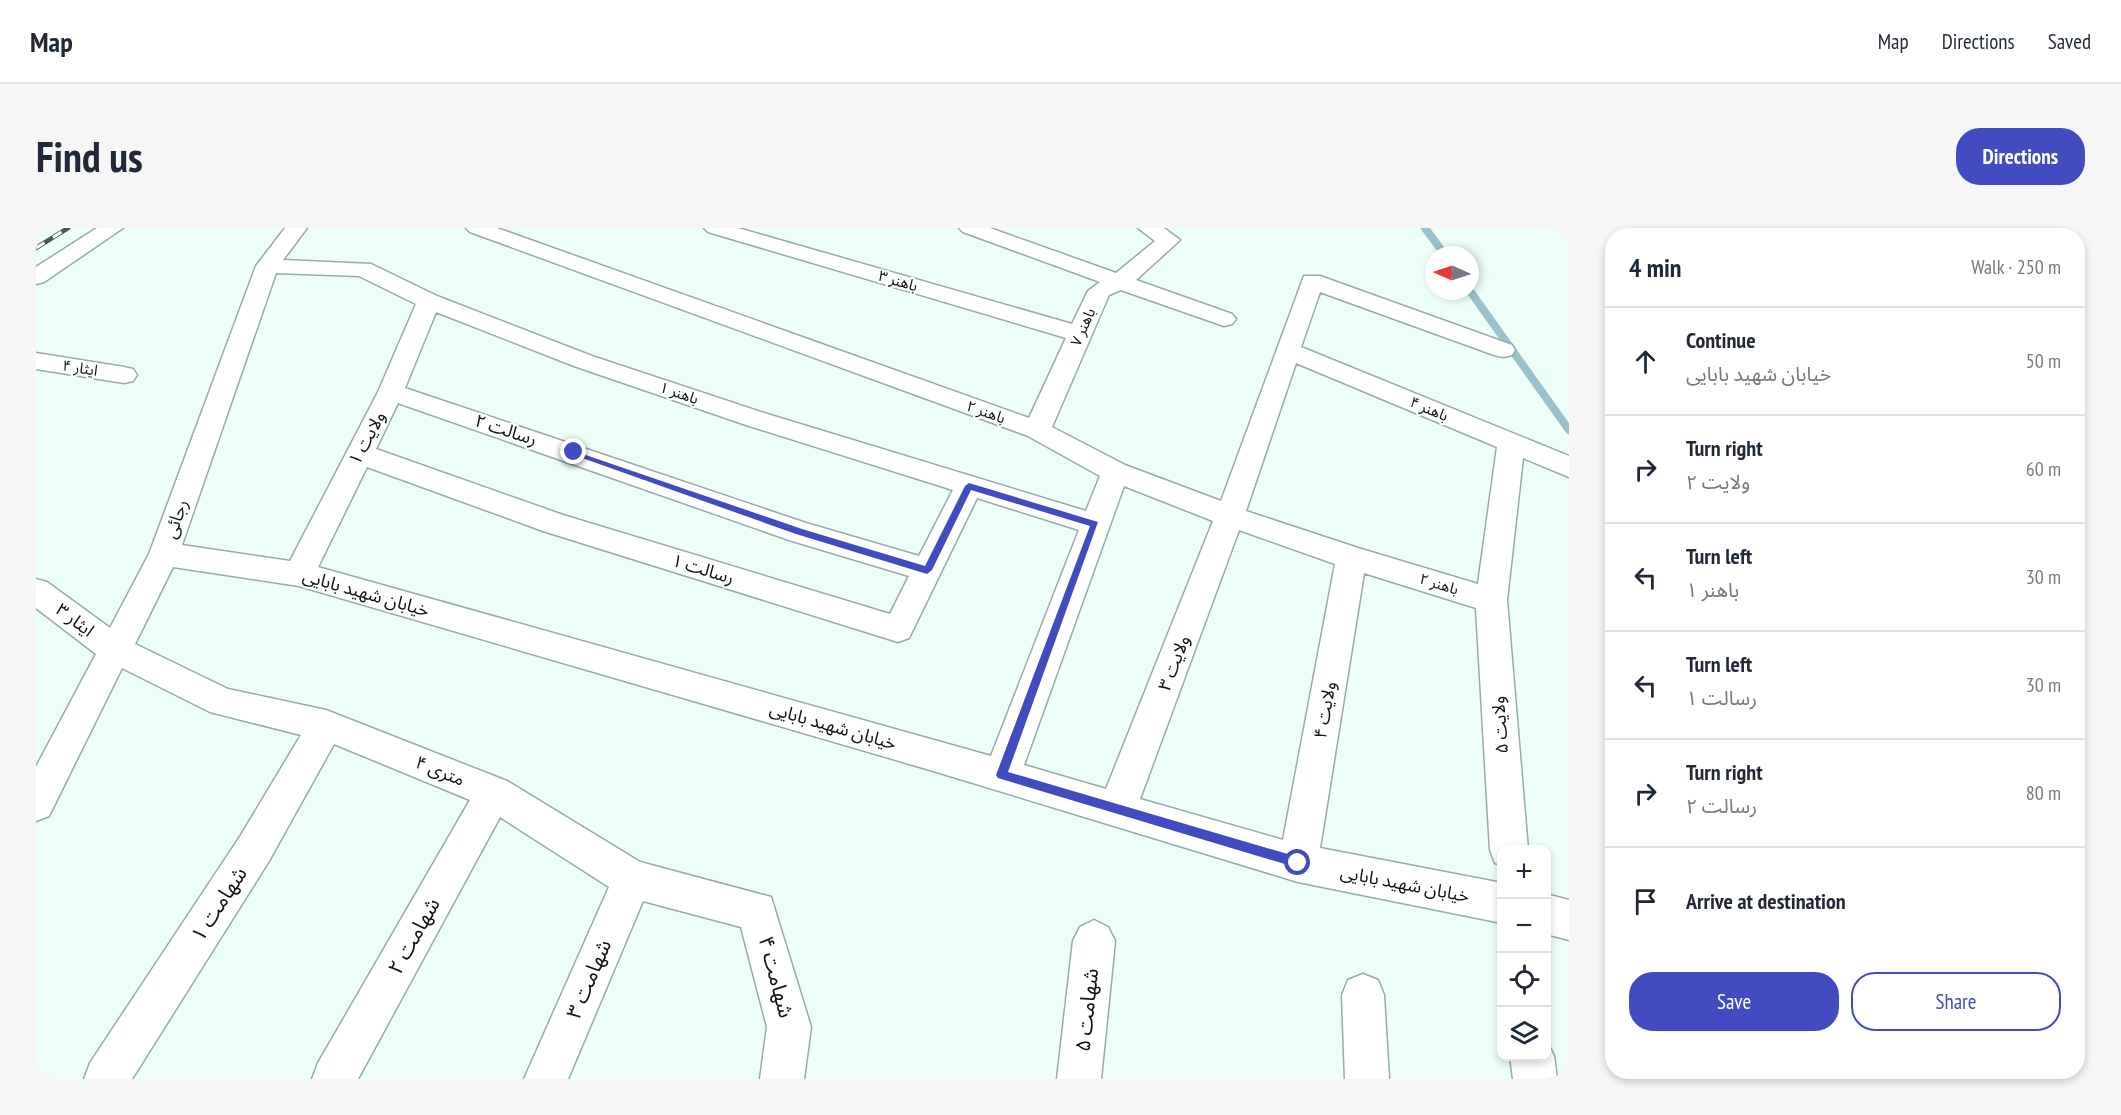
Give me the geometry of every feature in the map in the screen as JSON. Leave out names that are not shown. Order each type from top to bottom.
[{"type":"street","points":[[36,277],[112,228]]},
{"type":"street","name":"رجائی","points":[[37,797],[164,554],[267,266],[296,228]]},
{"type":"street","name":"باهنر ۲","points":[[477,228],[1037,430],[1115,472],[1230,516],[1351,558],[1491,600]]},
{"type":"street","name":"باهنر ۳","points":[[715,228],[1080,334]]},
{"type":"street","points":[[970,228],[1047,254],[1118,283],[1224,319]]},
{"type":"street","name":"باهنر ۷","points":[[1037,430],[1099,291],[1118,283],[1169,240],[1149,228]]},
{"type":"street","name":"باهنر ۱","points":[[267,266],[363,268],[429,301],[583,361],[755,419],[1095,524]]},
{"type":"street","name":"ولایت ۳","points":[[1117,809],[1230,516],[1290,351],[1312,281],[1503,350]]},
{"type":"street","name":"ولایت ۱","points":[[299,574],[358,453],[391,392],[429,301]]},
{"type":"street","name":"باهنر ۴","points":[[1290,351],[1569,467]]},
{"type":"street","name":"ایثار ۴","points":[[36,361],[124,375]]},
{"type":"street","name":"رسالت ۲","points":[[391,392],[799,532],[927,570]]},
{"type":"street","name":"ولایت ۵","points":[[1509,845],[1491,600],[1511,443]]},
{"type":"street","name":"رسالت ۱","points":[[358,453],[553,523],[898,629],[969,486]]},
{"type":"street","points":[[1002,775],[1115,472]]},
{"type":"street","name":"خیابان شهید بابایی","points":[[164,554],[299,574],[1002,775],[1298,863],[1497,902]]},
{"type":"street","name":"ولایت ۴","points":[[1298,863],[1351,558]]},
{"type":"street","name":"ایثار ۳","points":[[36,591],[114,649]]},
{"type":"street","name":"۴ متری","points":[[114,649],[222,702],[326,725],[494,793],[632,879],[757,910]]},
{"type":"street","name":"شهامت ۱","points":[[106,1079],[255,848],[326,725]]},
{"type":"street","name":"شهامت ۲","points":[[334,1079],[494,793]]},
{"type":"street","name":"شهامت ۳","points":[[546,1079],[632,879]]},
{"type":"street","name":"شهامت ۴","points":[[757,910],[789,1027],[782,1079]]},
{"type":"street","points":[[1551,915],[1569,920]]},
{"type":"street","name":"شهامت ۵","points":[[1080,1079],[1094,941]]},
{"type":"street","points":[[1363,995],[1367,1079]]},
{"type":"street","points":[[1533,1061],[1535,1079]]},
{"type":"waterway","points":[[1425,228],[1438,246]]},
{"type":"waterway","points":[[1476,300],[1569,430]]},
{"type":"railway","points":[[36,233],[45,228]]},
{"type":"railway","points":[[36,248],[68,228]]},
{"type":"route","points":[[574,452],[799,532],[927,570],[969,486],[1095,524],[1002,775],[1298,863]]}]
